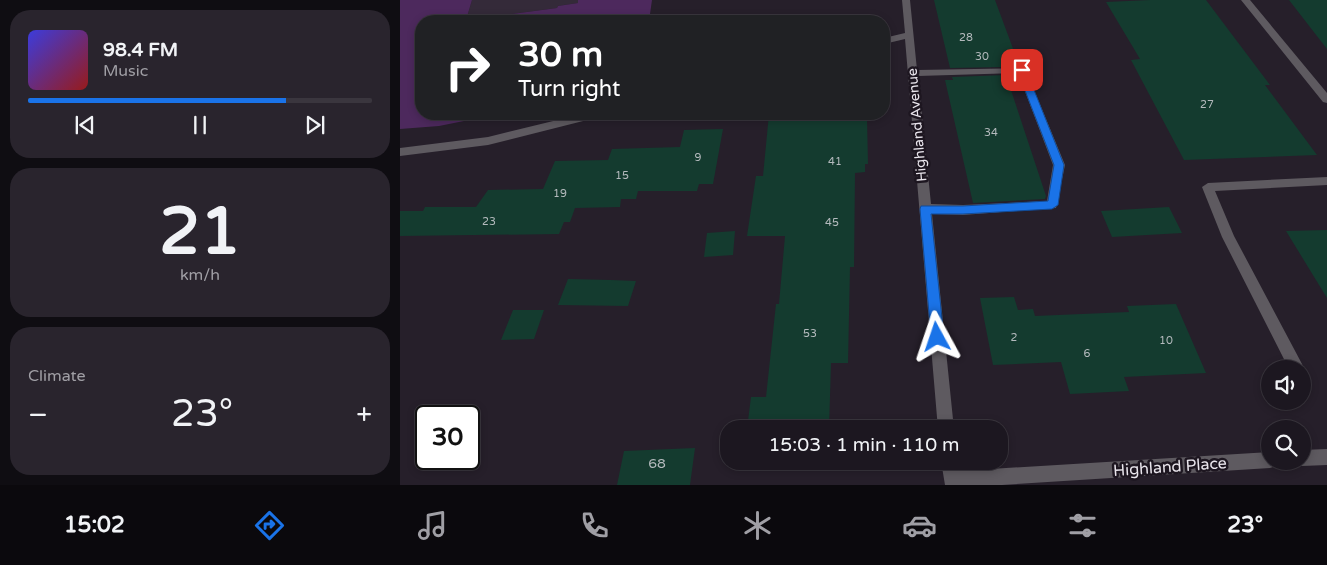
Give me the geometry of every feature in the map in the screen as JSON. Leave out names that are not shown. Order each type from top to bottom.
[{"type":"street","name":"Highland Avenue","points":[[906,0],[945,420]]},
{"type":"street","points":[[1245,0],[1327,100]]},
{"type":"street","points":[[890,40],[909,35]]},
{"type":"street","points":[[912,73],[1022,70],[1059,165],[1052,205],[963,210],[925,209]]},
{"type":"street","points":[[400,152],[488,141],[571,120]]},
{"type":"street","points":[[1292,360],[1228,237],[1208,187],[1323,182],[1327,193]]},
{"type":"street","points":[[1311,458],[1327,457]]},
{"type":"street","name":"Highland Place","points":[[948,483],[1030,480],[1261,461]]},
{"type":"street","points":[[948,483],[949,470]]},
{"type":"shaded area","points":[[400,0],[472,0],[468,15],[415,15],[415,120],[469,120],[439,126],[400,129]]},
{"type":"shaded area","points":[[472,0],[578,0],[578,3],[558,6],[557,8],[504,15],[468,15]]},
{"type":"shaded area","points":[[578,0],[652,0],[650,15],[504,15],[557,8],[558,6],[578,3]]},
{"type":"building","points":[[934,0],[995,0],[1018,62],[1002,63],[1003,67],[950,68]]},
{"type":"building","points":[[1206,0],[1270,85],[1265,85],[1317,155],[1184,160],[1131,60],[1140,59],[1106,2]]},
{"type":"building","points":[[1289,0],[1327,0],[1327,49]]},
{"type":"building","points":[[1006,75],[1046,196],[1045,199],[973,203],[945,80],[953,80],[952,77]]},
{"type":"building","points":[[768,120],[867,120],[868,164],[865,164],[865,172],[855,173],[854,267],[850,267],[848,363],[831,363],[829,420],[748,420],[751,397],[766,397],[776,304],[779,304],[785,236],[747,236],[756,176],[763,176]]},
{"type":"building","points":[[723,129],[713,184],[699,184],[697,191],[638,191],[636,199],[621,199],[620,207],[575,208],[570,222],[564,222],[559,234],[400,236],[400,211],[423,211],[425,207],[476,207],[488,190],[543,189],[555,161],[608,160],[612,149],[680,147],[684,130]]},
{"type":"building","points":[[1169,207],[1182,233],[1112,237],[1101,211]]},
{"type":"building","points":[[1327,230],[1327,298],[1286,231]]},
{"type":"building","points":[[735,231],[733,255],[704,257],[707,233]]},
{"type":"building","points":[[568,279],[636,281],[628,306],[558,305]]},
{"type":"building","points":[[1014,297],[1018,310],[1033,309],[1035,316],[1129,312],[1127,306],[1176,304],[1206,373],[1124,377],[1129,391],[1070,394],[1061,362],[993,365],[980,298]]},
{"type":"building","points":[[513,310],[544,310],[534,339],[501,340]]},
{"type":"building","points":[[695,448],[690,485],[617,485],[624,451]]},
{"type":"route","points":[[937,337],[925,209],[963,210],[1052,205],[1059,165],[1022,70]]}]
